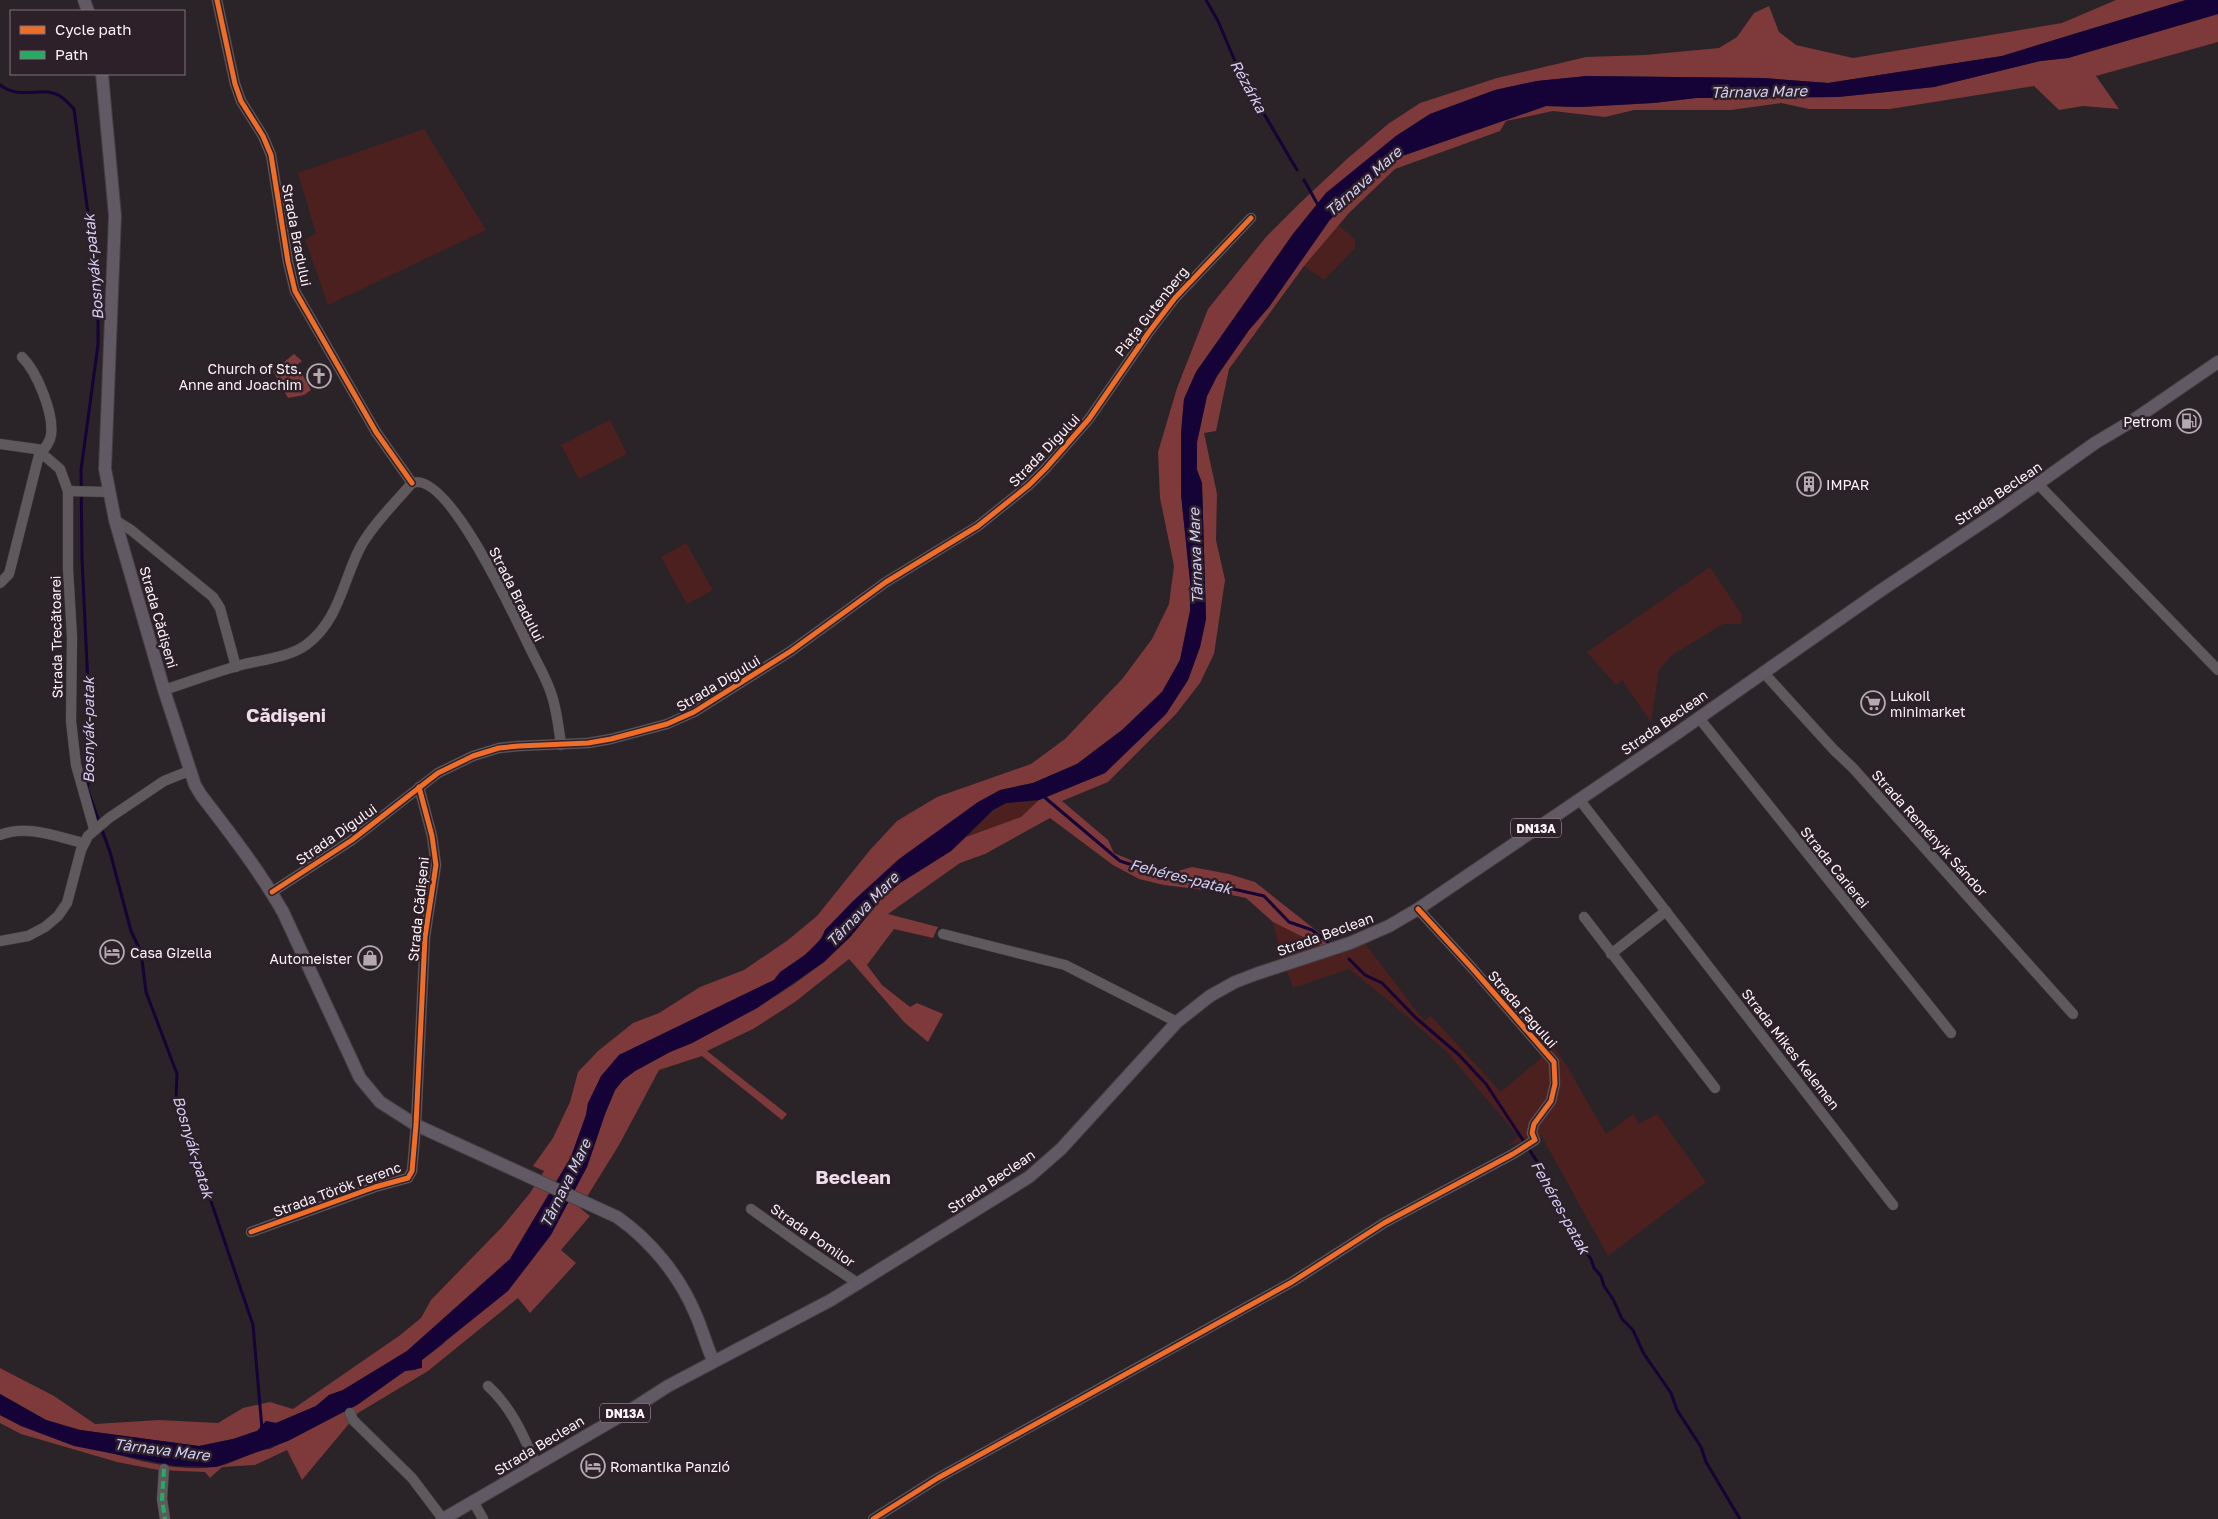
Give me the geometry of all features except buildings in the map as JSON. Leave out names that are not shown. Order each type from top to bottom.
[{"type":"main road","name":"Strada Cădișeni","points":[[102,75],[115,216],[104,456],[108,492],[164,690],[190,771],[201,795],[263,877],[272,892],[360,1078],[380,1102],[416,1125],[540,1180],[578,1200],[617,1217],[638,1233],[656,1251],[682,1288],[695,1312],[713,1360]]},
{"type":"main road","name":"Strada Beclean","points":[[443,1519],[713,1360],[784,1326],[859,1284],[972,1214],[1041,1167],[1083,1125],[1177,1022],[1210,996],[1235,982],[1350,944],[1389,926],[1418,909],[1699,718],[1762,672],[2095,443],[2132,421],[2218,362]]},
{"type":"street","name":"Strada Bradului","points":[[217,0],[235,84],[241,101],[263,136],[270,155],[288,262],[295,291],[376,432],[412,483],[416,482],[427,485],[446,502],[486,559],[552,695],[561,745]]},
{"type":"street","name":"Piața Gutenberg","points":[[1099,404],[1175,298],[1252,218]]},
{"type":"street","points":[[0,583],[9,574],[41,452],[50,442],[52,434],[48,411],[34,374],[22,357]]},
{"type":"street","name":"Strada Digului","points":[[272,892],[352,840],[420,786],[450,766],[486,752],[519,746],[603,741],[667,724],[694,712],[743,683],[886,582],[978,526],[1030,485],[1089,420],[1099,404]]},
{"type":"street","name":"Strada Trecătoarei","points":[[0,444],[41,452],[60,469],[70,491],[68,569],[72,637],[71,721],[76,765],[95,828]]},
{"type":"street","points":[[164,690],[290,652],[306,645],[319,633],[337,606],[361,545],[412,483]]},
{"type":"street","points":[[2038,484],[2218,670]]},
{"type":"street","points":[[70,491],[108,492]]},
{"type":"street","points":[[115,520],[213,597],[220,608],[236,667]]},
{"type":"street","name":"Strada Reményik Sándor","points":[[1762,672],[1853,768],[2073,1014]]},
{"type":"street","name":"Strada Carierei","points":[[1699,718],[1951,1033]]},
{"type":"street","points":[[0,941],[28,936],[45,927],[58,916],[67,903],[84,843],[95,828],[164,781],[190,771]]},
{"type":"street","name":"Strada Cădișeni","points":[[416,1125],[425,937],[436,865],[432,836],[420,786]]},
{"type":"street","name":"Strada Mikes Kelemen","points":[[1580,799],[1893,1205]]},
{"type":"street","points":[[0,835],[18,830],[29,831],[84,843]]},
{"type":"street","name":"Strada Fagului","points":[[873,1519],[938,1478],[1292,1282],[1384,1223],[1534,1140],[1532,1133],[1534,1124],[1551,1101],[1555,1084],[1554,1062],[1418,909]]},
{"type":"street","points":[[1610,954],[1666,911]]},
{"type":"street","points":[[1584,918],[1715,1088]]},
{"type":"street","points":[[943,934],[1065,965],[1177,1022]]},
{"type":"street","name":"Strada Török Ferenc","points":[[251,1232],[375,1187],[408,1178],[412,1171],[416,1125]]},
{"type":"street","name":"Strada Pomilor","points":[[751,1209],[806,1250],[859,1284]]},
{"type":"street","points":[[488,1386],[517,1420],[536,1464]]},
{"type":"street","points":[[350,1413],[353,1420],[412,1478],[443,1519]]},
{"type":"street","points":[[164,1469],[162,1499],[165,1519]]},
{"type":"street","points":[[473,1501],[482,1519]]},
{"type":"shaded area","points":[[2116,0],[2186,0],[2002,56],[1828,83],[1763,78],[1587,76],[1537,81],[1495,90],[1430,114],[1396,136],[1326,193],[1293,234],[1196,372],[1184,399],[1181,434],[1181,494],[1190,581],[1190,611],[1180,660],[1162,692],[1122,730],[1077,764],[1033,783],[1000,790],[825,930],[821,938],[809,951],[774,980],[619,1055],[588,1103],[586,1115],[571,1157],[510,1259],[407,1351],[343,1390],[329,1395],[316,1406],[276,1423],[266,1421],[257,1431],[233,1439],[199,1446],[80,1430],[46,1420],[0,1394],[0,1368],[54,1396],[95,1424],[159,1420],[218,1423],[243,1408],[270,1402],[293,1409],[399,1336],[421,1318],[431,1300],[502,1227],[530,1193],[544,1171],[533,1166],[553,1138],[570,1102],[578,1072],[598,1051],[633,1023],[659,1013],[700,987],[744,970],[788,940],[817,916],[870,850],[897,821],[937,797],[1031,764],[1065,739],[1123,678],[1152,639],[1169,604],[1174,566],[1160,498],[1158,452],[1177,388],[1208,309],[1266,237],[1347,159],[1388,124],[1420,103],[1497,78],[1586,57],[1645,55],[1719,48],[1737,37],[1754,13],[1769,6],[1779,32],[1796,45],[1853,58],[2062,23]]},
{"type":"shaded area","points":[[2218,14],[2218,42],[2096,76],[2119,109],[2083,106],[2059,110],[2034,86],[1890,109],[1809,109],[1781,103],[1731,110],[1634,110],[1605,117],[1553,111],[1506,121],[1500,131],[1395,169],[1349,213],[1304,266],[1229,369],[1216,431],[1204,433],[1217,494],[1216,540],[1225,580],[1214,654],[1200,683],[1176,714],[1108,782],[1062,801],[1108,840],[1114,853],[1133,861],[1174,872],[1192,867],[1229,874],[1255,882],[1332,943],[1321,946],[1273,922],[1246,898],[1212,891],[1164,885],[1139,879],[1113,865],[1050,818],[985,854],[960,863],[888,914],[938,927],[933,938],[894,929],[867,965],[882,985],[910,1007],[917,1003],[943,1014],[928,1042],[905,1023],[849,959],[795,1002],[753,1029],[707,1051],[787,1114],[782,1120],[702,1056],[659,1070],[619,1145],[580,1208],[590,1216],[561,1250],[576,1263],[530,1313],[518,1298],[428,1371],[358,1413],[302,1480],[287,1450],[255,1465],[222,1467],[210,1478],[205,1472],[158,1470],[117,1462],[21,1434],[0,1423],[0,1415],[37,1431],[144,1462],[198,1468],[215,1467],[256,1452],[270,1449],[357,1405],[405,1371],[416,1370],[422,1360],[443,1344],[587,1167],[605,1114],[615,1090],[623,1080],[635,1071],[670,1052],[692,1043],[757,1008],[794,984],[824,962],[851,936],[881,899],[900,883],[951,851],[966,837],[1021,817],[1039,800],[1105,773],[1166,714],[1188,680],[1200,647],[1206,619],[1202,483],[1197,470],[1197,442],[1207,396],[1217,376],[1249,330],[1269,307],[1329,221],[1354,194],[1402,156],[1546,106],[1580,107],[1653,103],[1696,98],[1838,97],[1934,87],[2040,61],[2068,58]]},
{"type":"shaded area","points":[[424,129],[486,230],[328,305],[305,239],[316,234],[298,173]]},
{"type":"shaded area","points":[[1338,225],[1355,239],[1355,248],[1324,280],[1304,266]]},
{"type":"shaded area","points":[[294,354],[302,361],[297,365],[311,390],[304,395],[288,398],[273,371]]},
{"type":"shaded area","points":[[610,420],[627,454],[579,479],[561,445]]},
{"type":"shaded area","points":[[686,543],[713,590],[687,604],[661,557]]},
{"type":"shaded area","points":[[1710,567],[1742,615],[1741,624],[1723,624],[1672,655],[1659,670],[1651,722],[1622,680],[1616,685],[1587,652]]},
{"type":"shaded area","points":[[1039,800],[1021,817],[966,837],[993,810],[1006,803]]},
{"type":"shaded area","points":[[1273,922],[1321,946],[1357,933],[1424,1021],[1431,1016],[1501,1092],[1554,1047],[1606,1134],[1633,1114],[1639,1124],[1657,1114],[1706,1182],[1608,1256],[1541,1135],[1508,1146],[1518,1136],[1446,1051],[1349,969],[1293,988],[1282,958]]},
{"type":"water","name":"Târnava Mare","points":[[2186,0],[2218,0],[2218,14],[2068,58],[2040,61],[1934,87],[1838,97],[1696,98],[1653,103],[1580,107],[1546,106],[1402,156],[1354,194],[1329,221],[1269,307],[1249,330],[1217,376],[1207,396],[1197,442],[1197,470],[1202,483],[1206,619],[1200,647],[1188,680],[1166,714],[1105,773],[1039,800],[1006,803],[993,810],[951,851],[900,883],[881,899],[851,936],[824,962],[757,1008],[692,1043],[670,1052],[635,1071],[623,1080],[615,1090],[605,1114],[587,1167],[551,1235],[508,1291],[422,1360],[422,1368],[405,1371],[357,1405],[288,1441],[216,1467],[175,1466],[74,1446],[21,1426],[0,1415],[0,1394],[46,1420],[80,1430],[199,1446],[233,1439],[257,1431],[266,1421],[276,1423],[316,1406],[329,1395],[343,1390],[407,1351],[510,1259],[571,1157],[586,1115],[588,1103],[601,1076],[619,1055],[774,980],[780,972],[805,955],[822,938],[825,930],[853,901],[899,859],[978,802],[1000,790],[1033,783],[1077,764],[1122,730],[1162,692],[1180,660],[1190,611],[1190,581],[1181,494],[1181,434],[1184,399],[1196,372],[1293,234],[1326,193],[1396,136],[1430,114],[1495,90],[1537,81],[1587,76],[1763,78],[1828,83],[2002,56]]},
{"type":"waterway","name":"Rézárka","points":[[1206,0],[1218,21],[1240,73],[1297,170]]},
{"type":"waterway","name":"Bosnyák-patak","points":[[0,85],[16,92],[53,93],[62,97],[74,109],[98,288],[98,345],[81,470],[82,559],[89,706],[88,743],[91,774],[87,788],[110,852],[131,931],[141,952],[146,992],[177,1074],[176,1098],[253,1325],[262,1429]]},
{"type":"waterway","name":"Rézárka","points":[[1304,180],[1318,205]]},
{"type":"waterway","name":"Fehéres-patak","points":[[1043,796],[1120,861],[1145,869],[1264,896],[1289,922],[1312,930],[1329,943]]},
{"type":"waterway","name":"Fehéres-patak","points":[[1349,959],[1365,975],[1382,983],[1416,1018],[1458,1054],[1486,1084],[1544,1172],[1573,1233],[1591,1259],[1594,1268],[1601,1276],[1604,1286],[1613,1299],[1622,1319],[1633,1330],[1644,1354],[1671,1393],[1677,1410],[1701,1447],[1706,1462],[1740,1519]]},
{"type":"marked path","points":[[164,1469],[162,1499],[165,1519]]},
{"type":"cycle path","points":[[217,0],[235,84],[241,101],[263,136],[271,155],[288,262],[295,291],[376,432],[412,483]]},
{"type":"cycle path","points":[[272,892],[352,840],[438,773],[473,756],[499,748],[588,743],[611,739],[667,724],[694,712],[791,651],[886,582],[978,526],[1029,485],[1046,468],[1089,419],[1175,298],[1251,218]]},
{"type":"cycle path","points":[[251,1232],[375,1187],[408,1178],[412,1171],[425,937],[436,865],[432,836],[419,787]]},
{"type":"cycle path","points":[[873,1519],[938,1478],[1292,1282],[1384,1223],[1513,1154],[1535,1140],[1532,1133],[1534,1124],[1551,1101],[1555,1084],[1554,1062],[1418,909]]},
{"type":"place","name":"Church of Sts. Anne and Joachim","points":[[319,376]]},
{"type":"place","name":"Petrom","points":[[2189,421]]},
{"type":"place","name":"IMPAR","points":[[1809,484]]},
{"type":"place","name":"Lukoil minimarket","points":[[1873,703]]},
{"type":"place","name":"Casa Gizella","points":[[112,952]]},
{"type":"place","name":"Automeister","points":[[370,958]]},
{"type":"place","name":"Romantika Panzió","points":[[593,1466]]},
{"type":"district","name":"Cădișeni","points":[[286,714]]},
{"type":"district","name":"Beclean","points":[[853,1176]]}]
